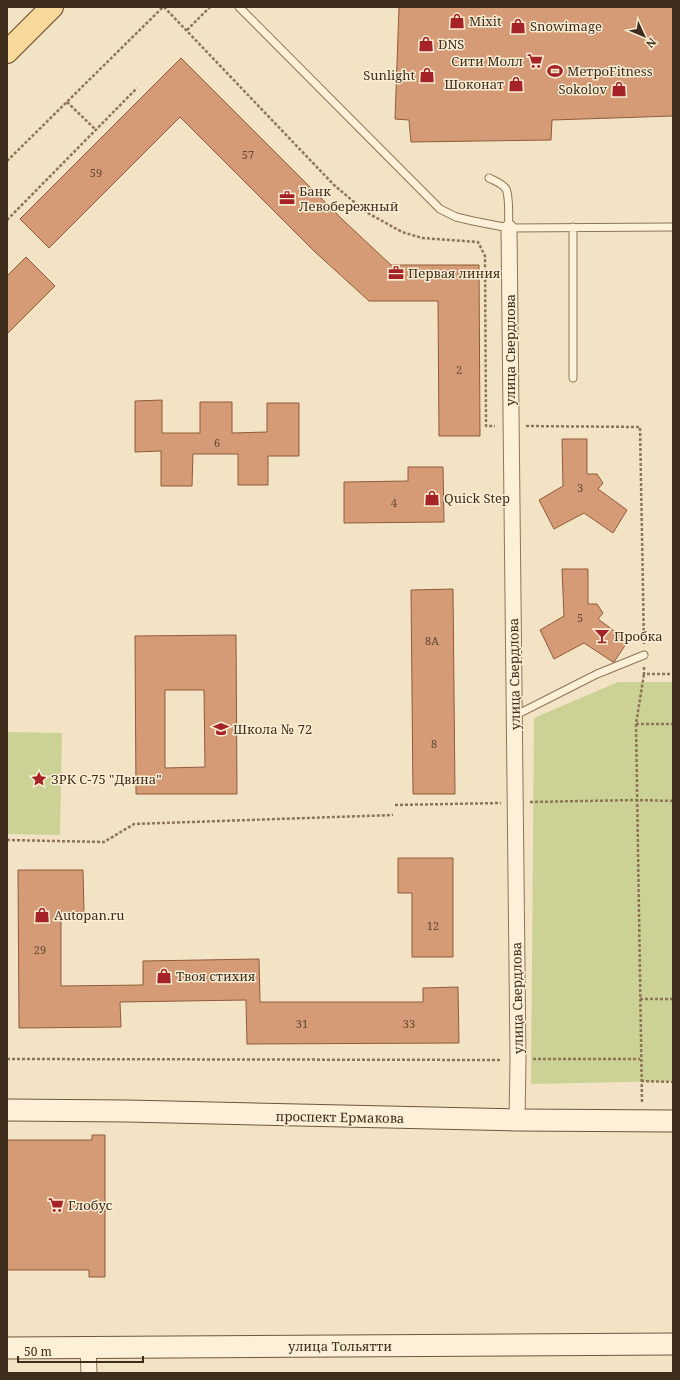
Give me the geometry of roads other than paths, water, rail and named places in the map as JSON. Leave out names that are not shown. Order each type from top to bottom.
[{"type":"main road","points":[[7,52],[52,7]]},
{"type":"street","name":"улица Свердлова","points":[[509,228],[518,1060],[517,1120]]},
{"type":"street","name":"проспект Ермакова","points":[[7,1110],[517,1120],[673,1121]]},
{"type":"street","name":"улица Тольятти","points":[[7,1348],[673,1344]]},
{"type":"street","points":[[88,1347],[89,1373]]},
{"type":"lane","points":[[239,7],[440,209],[456,217],[509,228],[673,227]]},
{"type":"lane","points":[[489,178],[505,188],[507,194],[509,228]]},
{"type":"lane","points":[[573,227],[573,378]]},
{"type":"lane","points":[[514,716],[597,674],[644,655]]},
{"type":"place","name":"Mixit","points":[[457,21]]},
{"type":"place","name":"Snowimage","points":[[518,26]]},
{"type":"place","name":"DNS","points":[[426,44]]},
{"type":"place","name":"Сити Молл","points":[[535,61]]},
{"type":"place","name":"МетроFitness","points":[[555,71]]},
{"type":"place","name":"Sunlight","points":[[427,75]]},
{"type":"place","name":"Шоконат","points":[[516,84]]},
{"type":"place","name":"Sokolov","points":[[619,89]]},
{"type":"place","name":"Банк Левобережный","points":[[287,198]]},
{"type":"place","name":"Первая линия","points":[[396,273]]},
{"type":"place","name":"Quick Step","points":[[432,498]]},
{"type":"place","name":"Пробка","points":[[602,636]]},
{"type":"place","name":"Школа № 72","points":[[221,729]]},
{"type":"place","name":"ЗРК С-75 \"Двина\"","points":[[39,779]]},
{"type":"place","name":"Autopan.ru","points":[[42,915]]},
{"type":"place","name":"Твоя стихия","points":[[164,976]]},
{"type":"place","name":"Глобус","points":[[56,1205]]}]
